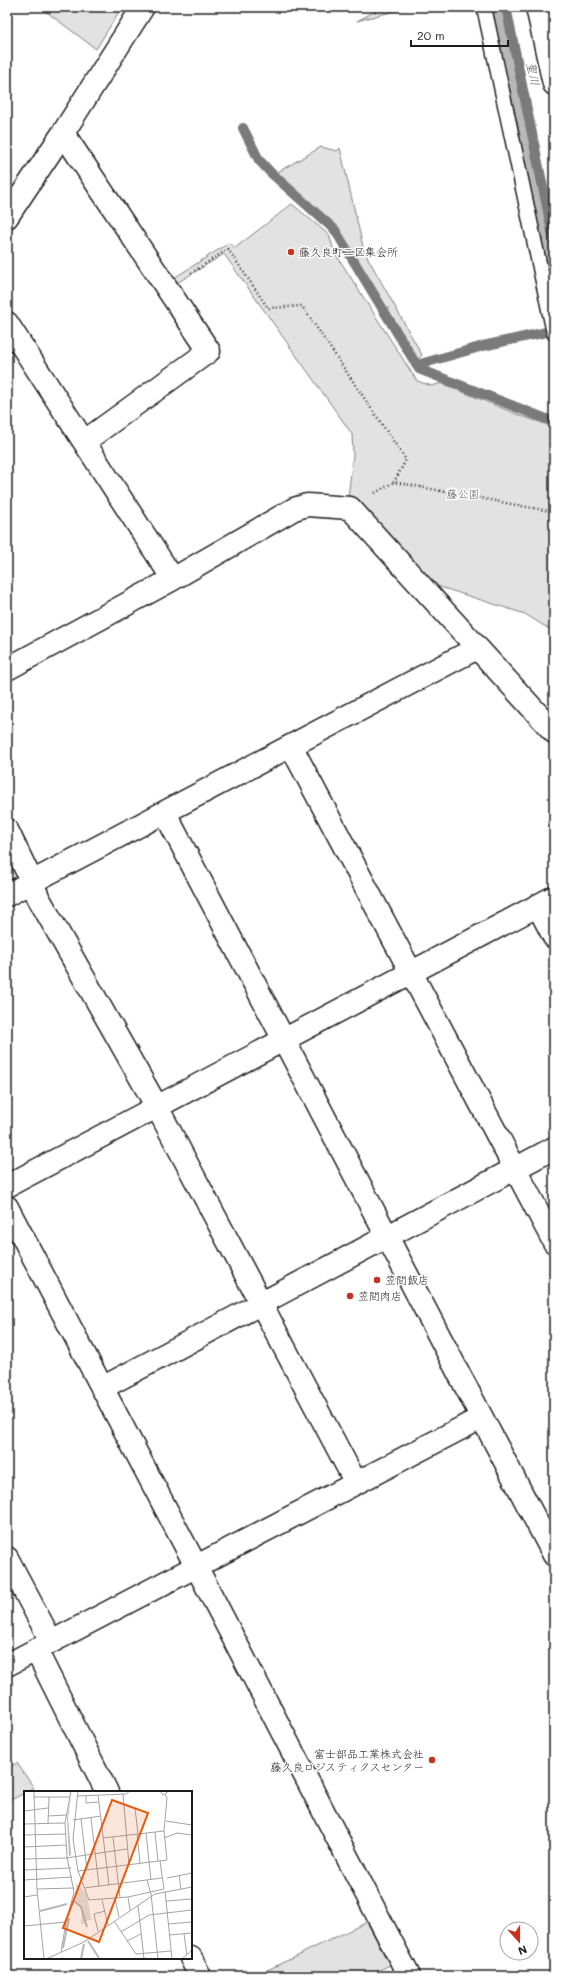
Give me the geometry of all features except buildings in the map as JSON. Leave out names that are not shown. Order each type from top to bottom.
[{"type":"street","points":[[7,217],[63,133],[143,7]]},
{"type":"street","points":[[537,7],[554,84]]},
{"type":"street","points":[[63,133],[209,351],[85,441]]},
{"type":"street","points":[[7,323],[85,441],[173,579]]},
{"type":"street","points":[[8,666],[173,579],[294,509],[307,505],[350,508],[554,732]]},
{"type":"street","points":[[7,895],[477,648]]},
{"type":"street","points":[[290,746],[554,1242]]},
{"type":"street","points":[[165,813],[554,1555]]},
{"type":"street","points":[[7,830],[38,896],[157,1107],[356,1483]]},
{"type":"street","points":[[7,1186],[546,902],[554,937]]},
{"type":"street","points":[[102,1388],[554,1148]]},
{"type":"street","points":[[7,1207],[409,1976]]},
{"type":"street","points":[[7,1664],[481,1418]]},
{"type":"street","points":[[7,1558],[43,1646],[107,1791]]},
{"type":"street","points":[[192,1959],[200,1976]]},
{"type":"lane","points":[[484,7],[554,333]]},
{"type":"path","points":[[168,289],[228,249],[268,308],[302,306],[406,460],[394,482],[350,508]]},
{"type":"path","points":[[394,482],[552,512]]},
{"type":"green space","points":[[40,7],[122,7],[96,49]]},
{"type":"green space","points":[[383,7],[410,7],[357,21]]},
{"type":"green space","points":[[321,147],[337,151],[340,148],[364,251],[422,355],[415,363],[359,271],[340,230],[276,173]]},
{"type":"green space","name":"藤公園","points":[[292,204],[329,235],[335,253],[417,381],[432,386],[441,383],[519,415],[554,427],[554,632],[525,614],[415,579],[348,498],[353,455],[352,434],[224,254],[177,283],[174,278],[229,243],[235,248]]},
{"type":"green space","points":[[17,1763],[34,1788],[28,1791],[24,1791],[24,1793],[7,1802],[7,1768]]},
{"type":"green space","points":[[367,1922],[390,1965],[367,1976],[257,1975]]},
{"type":"shaded area","points":[[491,7],[504,7],[554,245],[554,309],[539,243]]},
{"type":"waterway","name":"聖川","points":[[506,7],[554,241]]},
{"type":"waterway","points":[[243,128],[259,160],[270,172],[335,230],[419,369],[554,422]]},
{"type":"waterway","points":[[417,365],[483,346],[551,331]]},
{"type":"place","name":"藤久良町二区集会所","points":[[291,252]]},
{"type":"place","name":"笠間飯店","points":[[377,1280]]},
{"type":"place","name":"笠間肉店","points":[[350,1296]]},
{"type":"place","name":"富士部品工業株式会社 藤久良ロジスティクスセンター","points":[[432,1760]]}]
